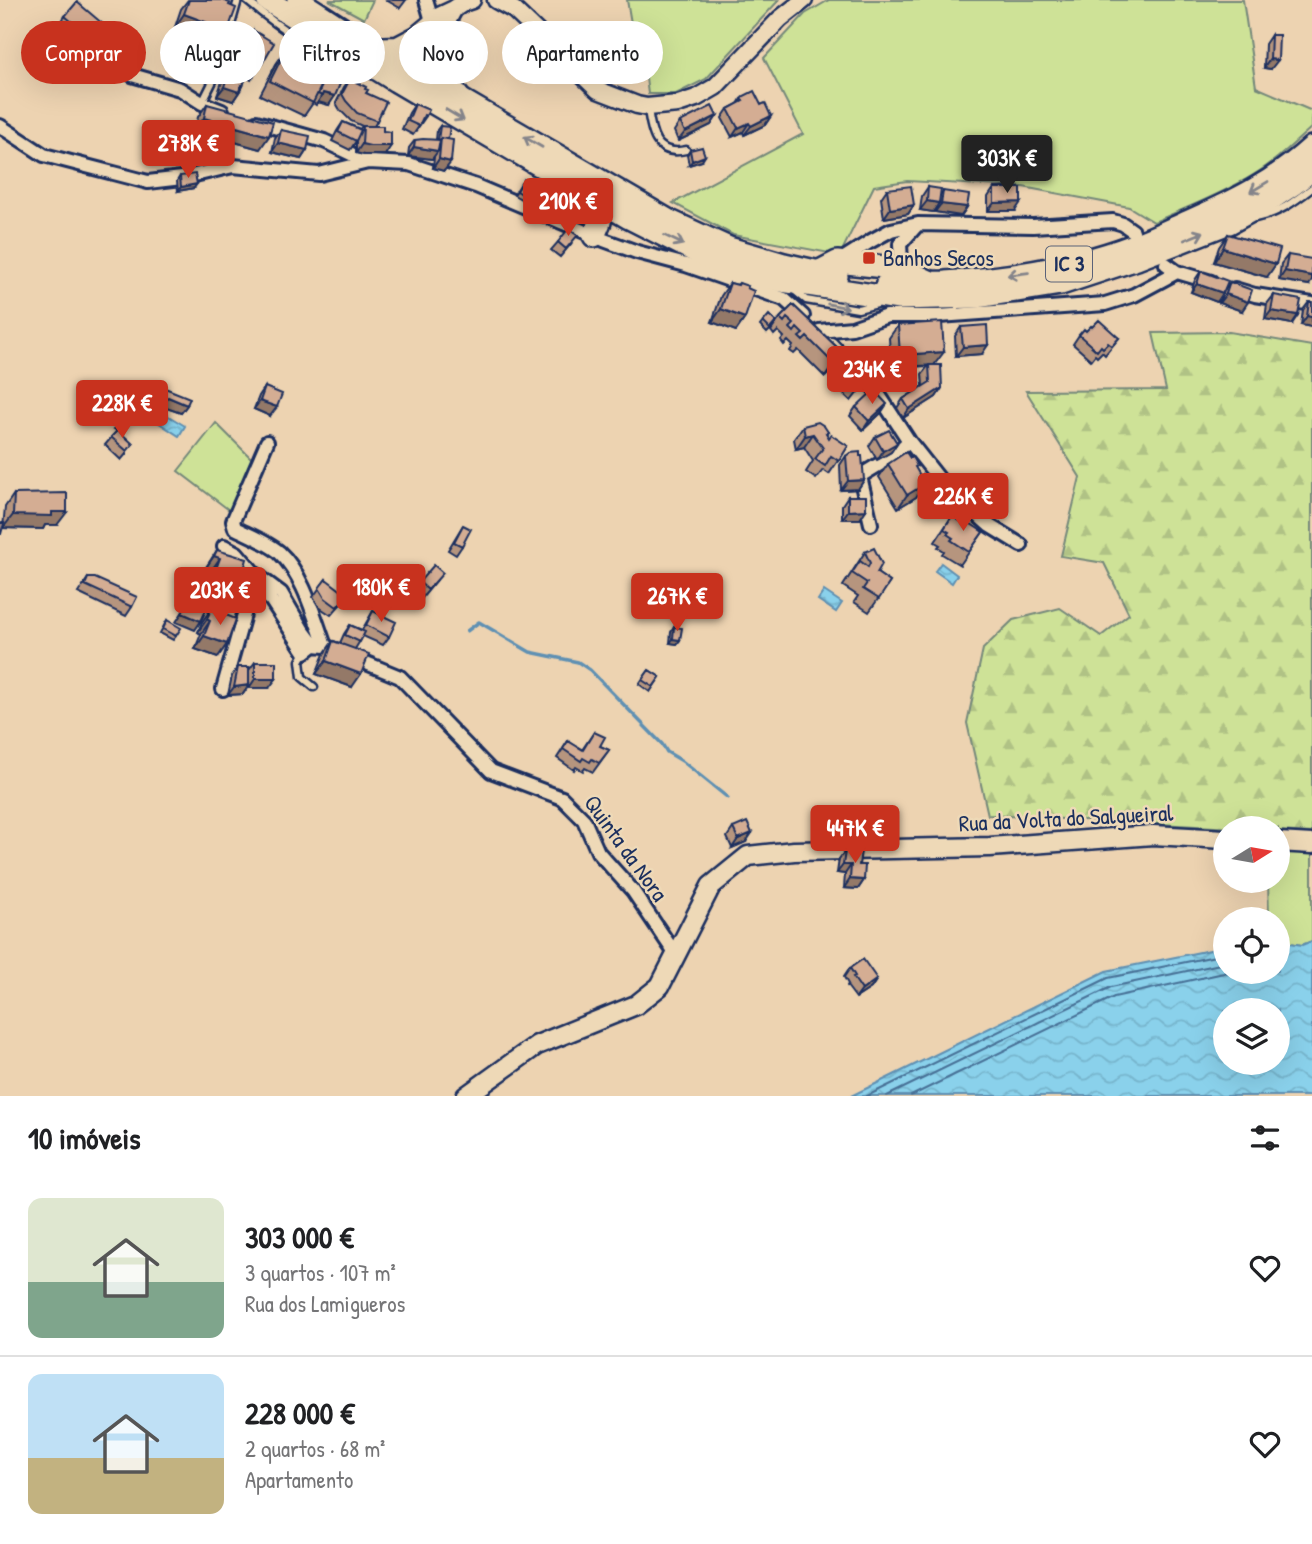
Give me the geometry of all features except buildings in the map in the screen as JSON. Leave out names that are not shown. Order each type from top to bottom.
[{"type":"highway","name":"IC 3","points":[[267,0],[396,81],[629,218],[722,265],[782,281],[899,299],[978,297],[1061,284],[1137,259],[1239,217],[1267,202],[1312,170]]},
{"type":"highway","name":"IC 3","points":[[298,0],[330,21]]},
{"type":"highway","name":"IC 3","points":[[385,55],[668,220],[729,248],[816,272],[900,285],[975,280],[1056,268],[1133,245],[1252,192],[1283,172],[1312,147]]},
{"type":"highway","points":[[593,197],[600,222],[599,238]]},
{"type":"highway","points":[[599,238],[610,228],[629,218]]},
{"type":"highway","points":[[816,272],[837,262],[903,268],[931,282]]},
{"type":"main road","name":"Rua da Volta do Salgueiral","points":[[466,1096],[537,1045],[636,1005],[660,986],[711,886],[748,856],[794,851],[990,848],[1153,835],[1213,838]]},
{"type":"main road","points":[[1290,843],[1312,844]]},
{"type":"street","points":[[426,0],[432,21]]},
{"type":"street","points":[[433,21],[472,0]]},
{"type":"street","points":[[496,0],[514,10],[598,90],[637,106],[647,107],[678,104],[715,87],[780,19],[804,0]]},
{"type":"street","points":[[447,21],[454,9]]},
{"type":"street","points":[[385,45],[397,45]]},
{"type":"street","points":[[146,79],[180,89],[202,103],[240,117],[324,141],[368,162]]},
{"type":"street","points":[[452,84],[467,104]]},
{"type":"street","points":[[0,126],[44,155],[148,182],[181,178],[233,166],[318,174],[368,162],[410,164],[475,186],[637,252],[686,265],[784,299],[875,389],[909,441],[943,484],[990,526],[1021,545]]},
{"type":"street","points":[[837,262],[891,230],[918,223],[1032,226],[1114,221],[1133,231]]},
{"type":"street","points":[[903,268],[900,244],[918,223]]},
{"type":"street","points":[[819,331],[852,328],[887,316],[939,316],[1105,304],[1134,295],[1172,268],[1255,295],[1312,304]]},
{"type":"street","points":[[871,524],[860,476],[893,456],[909,441]]},
{"type":"street","points":[[267,442],[233,521],[235,528],[276,550],[292,566],[307,599],[315,648]]},
{"type":"street","points":[[224,546],[237,553],[254,573],[281,593],[315,648]]},
{"type":"street","points":[[223,689],[252,586],[271,600],[315,648]]},
{"type":"street","name":"Quinta da Nora","points":[[315,648],[400,677],[491,771],[562,798],[583,820],[598,852],[633,891],[676,954]]},
{"type":"lane","points":[[202,103],[218,71],[238,0]]},
{"type":"lane","points":[[246,0],[258,11],[321,52],[361,71],[396,81]]},
{"type":"lane","points":[[647,107],[650,129],[657,143],[664,149],[676,152],[686,150]]},
{"type":"lane","points":[[1239,217],[1266,216],[1282,209],[1312,188]]},
{"type":"lane","points":[[314,687],[302,677],[300,660],[315,648]]},
{"type":"green space","points":[[329,0],[373,0],[364,19]]},
{"type":"green space","points":[[627,0],[779,0],[706,79],[676,94],[648,94],[647,84],[663,84],[663,21],[631,21]]},
{"type":"green space","points":[[829,0],[1243,0],[1256,87],[1312,111],[1312,127],[1276,159],[1253,175],[1154,222],[1129,207],[1023,187],[907,181],[874,186],[840,255],[733,235],[673,203],[803,134],[764,58],[805,14]]},
{"type":"green space","points":[[1229,332],[1312,346],[1312,833],[1290,832],[1290,816],[1213,816],[1213,827],[988,815],[967,723],[983,649],[1013,620],[1060,608],[1101,636],[1129,614],[1104,563],[1061,556],[1080,477],[1026,391],[1166,390],[1153,333]]},
{"type":"green space","points":[[216,423],[255,462],[229,510],[178,471]]},
{"type":"green space","points":[[1290,852],[1312,854],[1312,941],[1302,945],[1290,943],[1290,907],[1269,907],[1268,893],[1290,893]]},
{"type":"water","points":[[162,412],[185,426],[179,436],[156,421]]},
{"type":"water","points":[[941,563],[957,575],[952,583],[935,571]]},
{"type":"water","points":[[824,591],[842,603],[836,612],[818,600]]},
{"type":"water","points":[[1312,941],[1312,1096],[851,1096],[1106,971],[1213,949],[1213,984],[1290,984],[1290,943],[1302,945]]},
{"type":"waterway","points":[[467,631],[479,622],[530,652],[578,662],[590,670],[667,752],[728,798]]},
{"type":"place","name":"Banhos Secos","points":[[869,258]]}]
